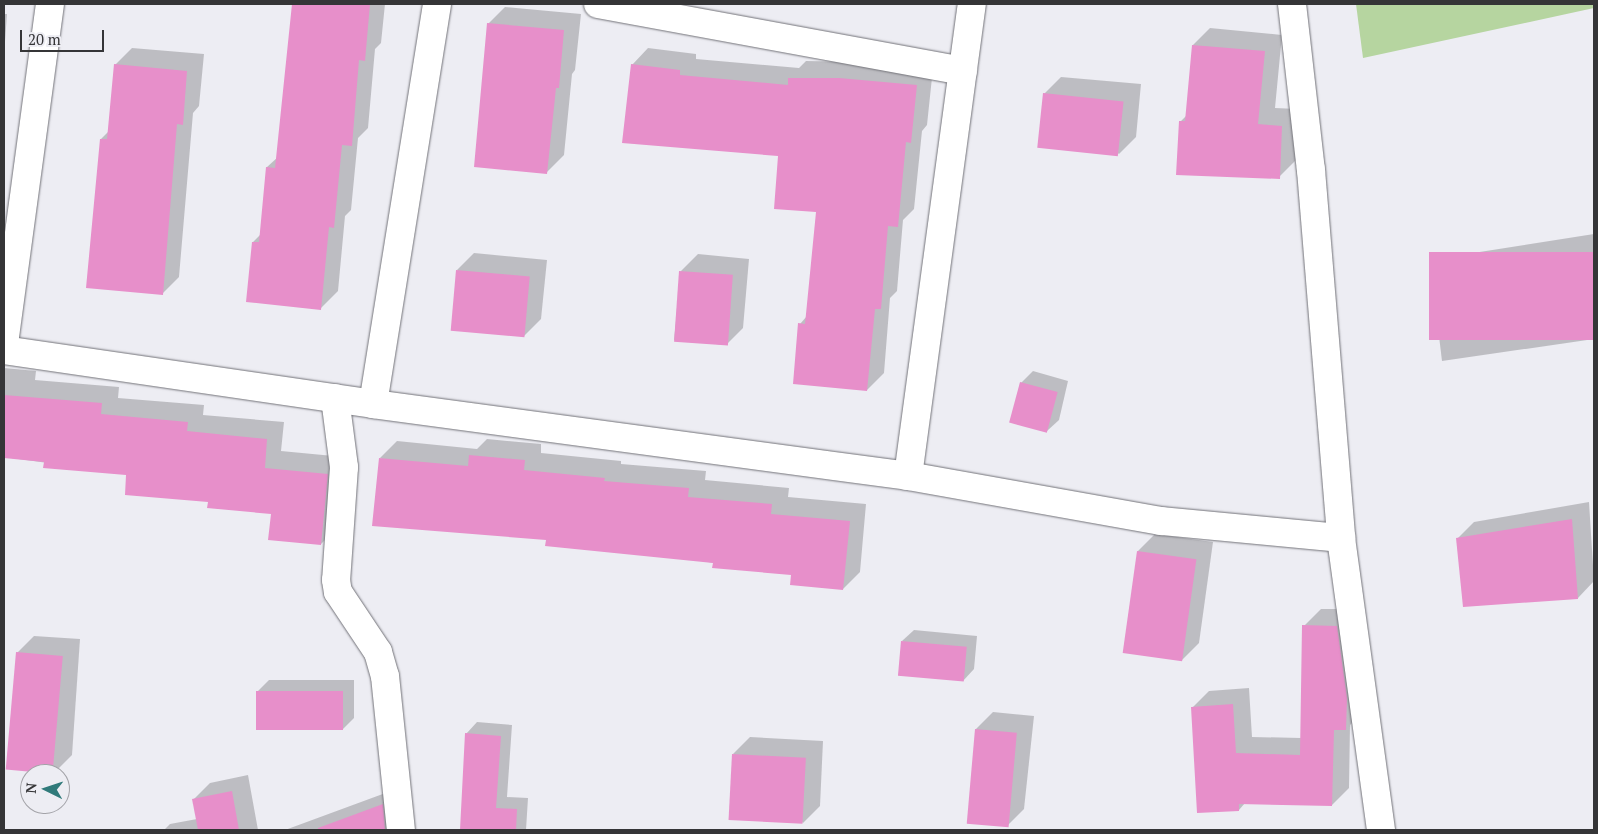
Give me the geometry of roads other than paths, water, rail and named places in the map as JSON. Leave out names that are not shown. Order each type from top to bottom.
[{"type":"street","points":[[4,344],[50,4]]},
{"type":"street","points":[[373,404],[437,4]]},
{"type":"street","points":[[598,4],[963,71]]},
{"type":"street","points":[[908,476],[972,4]]},
{"type":"street","points":[[1292,4],[1311,170],[1341,538],[1381,830]]},
{"type":"street","points":[[4,350],[373,404],[908,476],[1161,521],[1341,538]]},
{"type":"street","points":[[335,398],[344,467],[336,580],[338,592],[378,652],[385,676],[401,830]]}]
